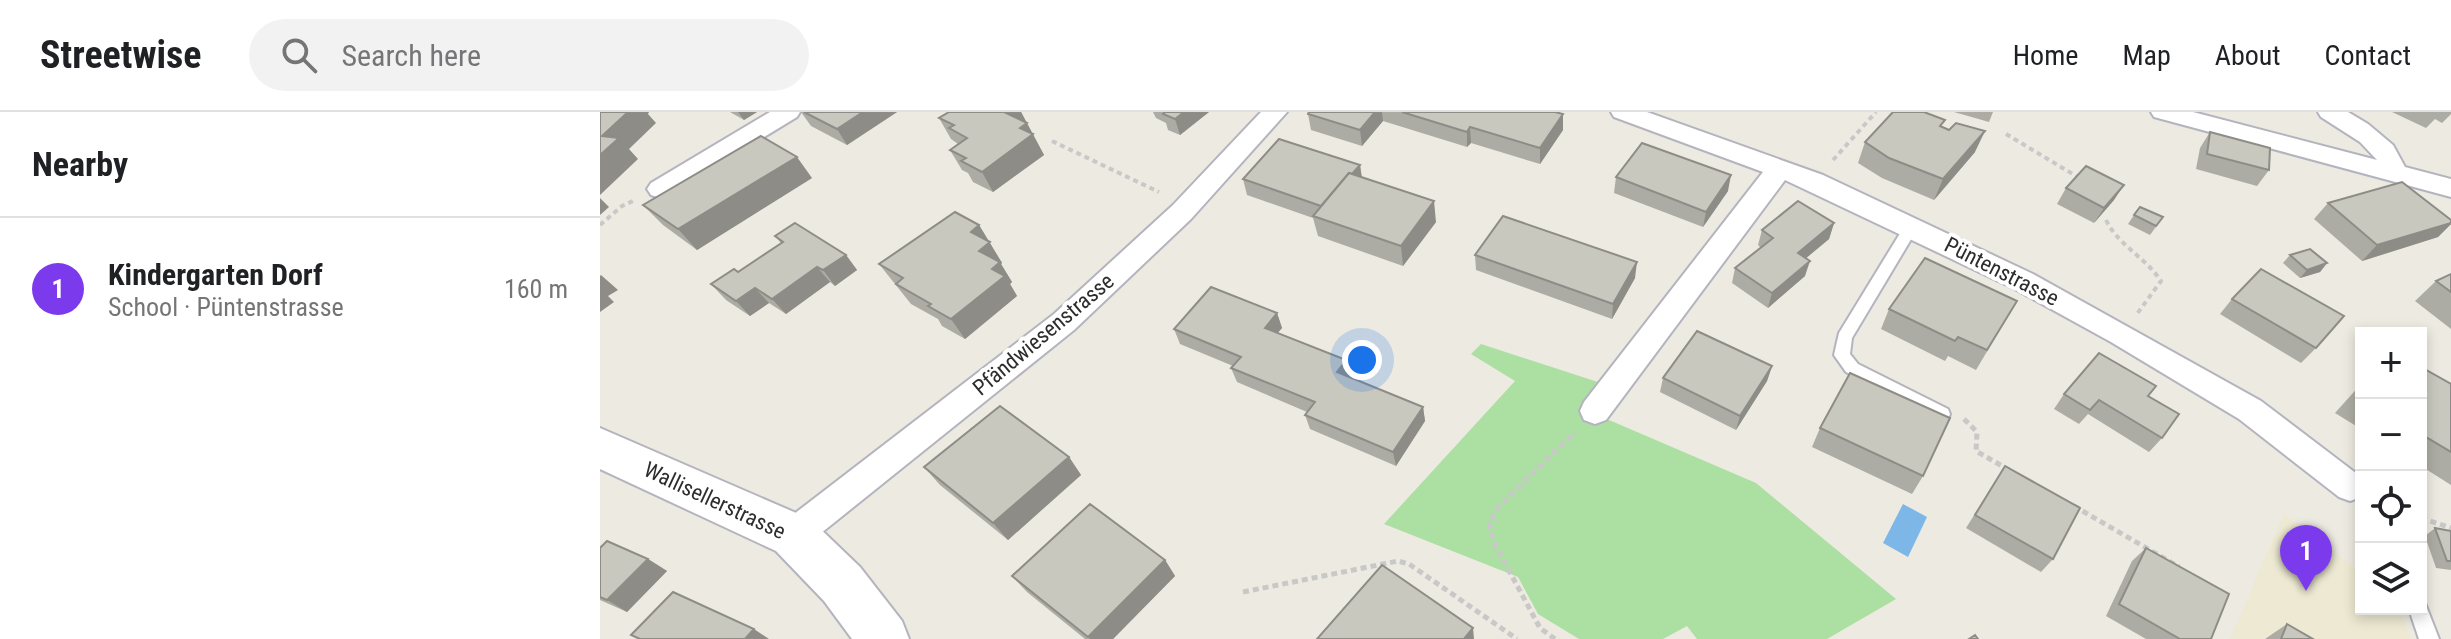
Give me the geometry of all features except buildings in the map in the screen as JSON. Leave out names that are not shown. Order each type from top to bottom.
[{"type":"main road","name":"Wallisellerstrasse","points":[[600,448],[793,535],[842,584],[883,639]]},
{"type":"street","points":[[660,189],[788,112]]},
{"type":"street","name":"Pfändwiesenstrasse","points":[[793,535],[1064,322],[1188,206],[1275,112]]},
{"type":"street","name":"Püntenstrasse","points":[[1623,112],[1779,169],[1912,226],[2121,334],[2250,410],[2355,492]]},
{"type":"street","points":[[2163,112],[2451,188]]},
{"type":"street","points":[[2330,112],[2380,144],[2391,160],[2394,172]]},
{"type":"street","points":[[1595,411],[1779,169]]},
{"type":"lane","points":[[1912,226],[1844,337],[1842,355],[1852,368],[1942,414]]},
{"type":"lane","points":[[2420,615],[2429,639]]},
{"type":"path","points":[[1834,159],[1876,112]]},
{"type":"path","points":[[2006,134],[2083,180]]},
{"type":"path","points":[[1052,141],[1188,206]]},
{"type":"path","points":[[600,225],[622,206],[660,189]]},
{"type":"path","points":[[2106,220],[2109,230],[2154,268],[2161,281],[2121,334]]},
{"type":"path","points":[[1555,639],[1540,628],[1493,541],[1490,524],[1497,508],[1595,411]]},
{"type":"path","points":[[1942,414],[1955,414],[1973,423],[1979,433],[1976,451],[2015,473]]},
{"type":"path","points":[[2068,504],[2187,571]]},
{"type":"path","points":[[2427,520],[2451,528]]},
{"type":"path","points":[[1243,592],[1398,561],[1409,564],[1517,639]]},
{"type":"shaded area","points":[[2284,514],[2355,568],[2355,615],[2402,615],[2411,639],[2230,639]]},
{"type":"green space","points":[[1481,344],[1607,385],[1588,411],[1756,483],[1896,599],[1827,639],[1697,639],[1687,626],[1663,639],[1579,639],[1538,614],[1518,577],[1384,524],[1515,381],[1471,354]]},
{"type":"water","points":[[1903,504],[1927,517],[1908,557],[1883,543]]},
{"type":"place","name":"Kindergarten Dorf","points":[[2306,591]]}]
